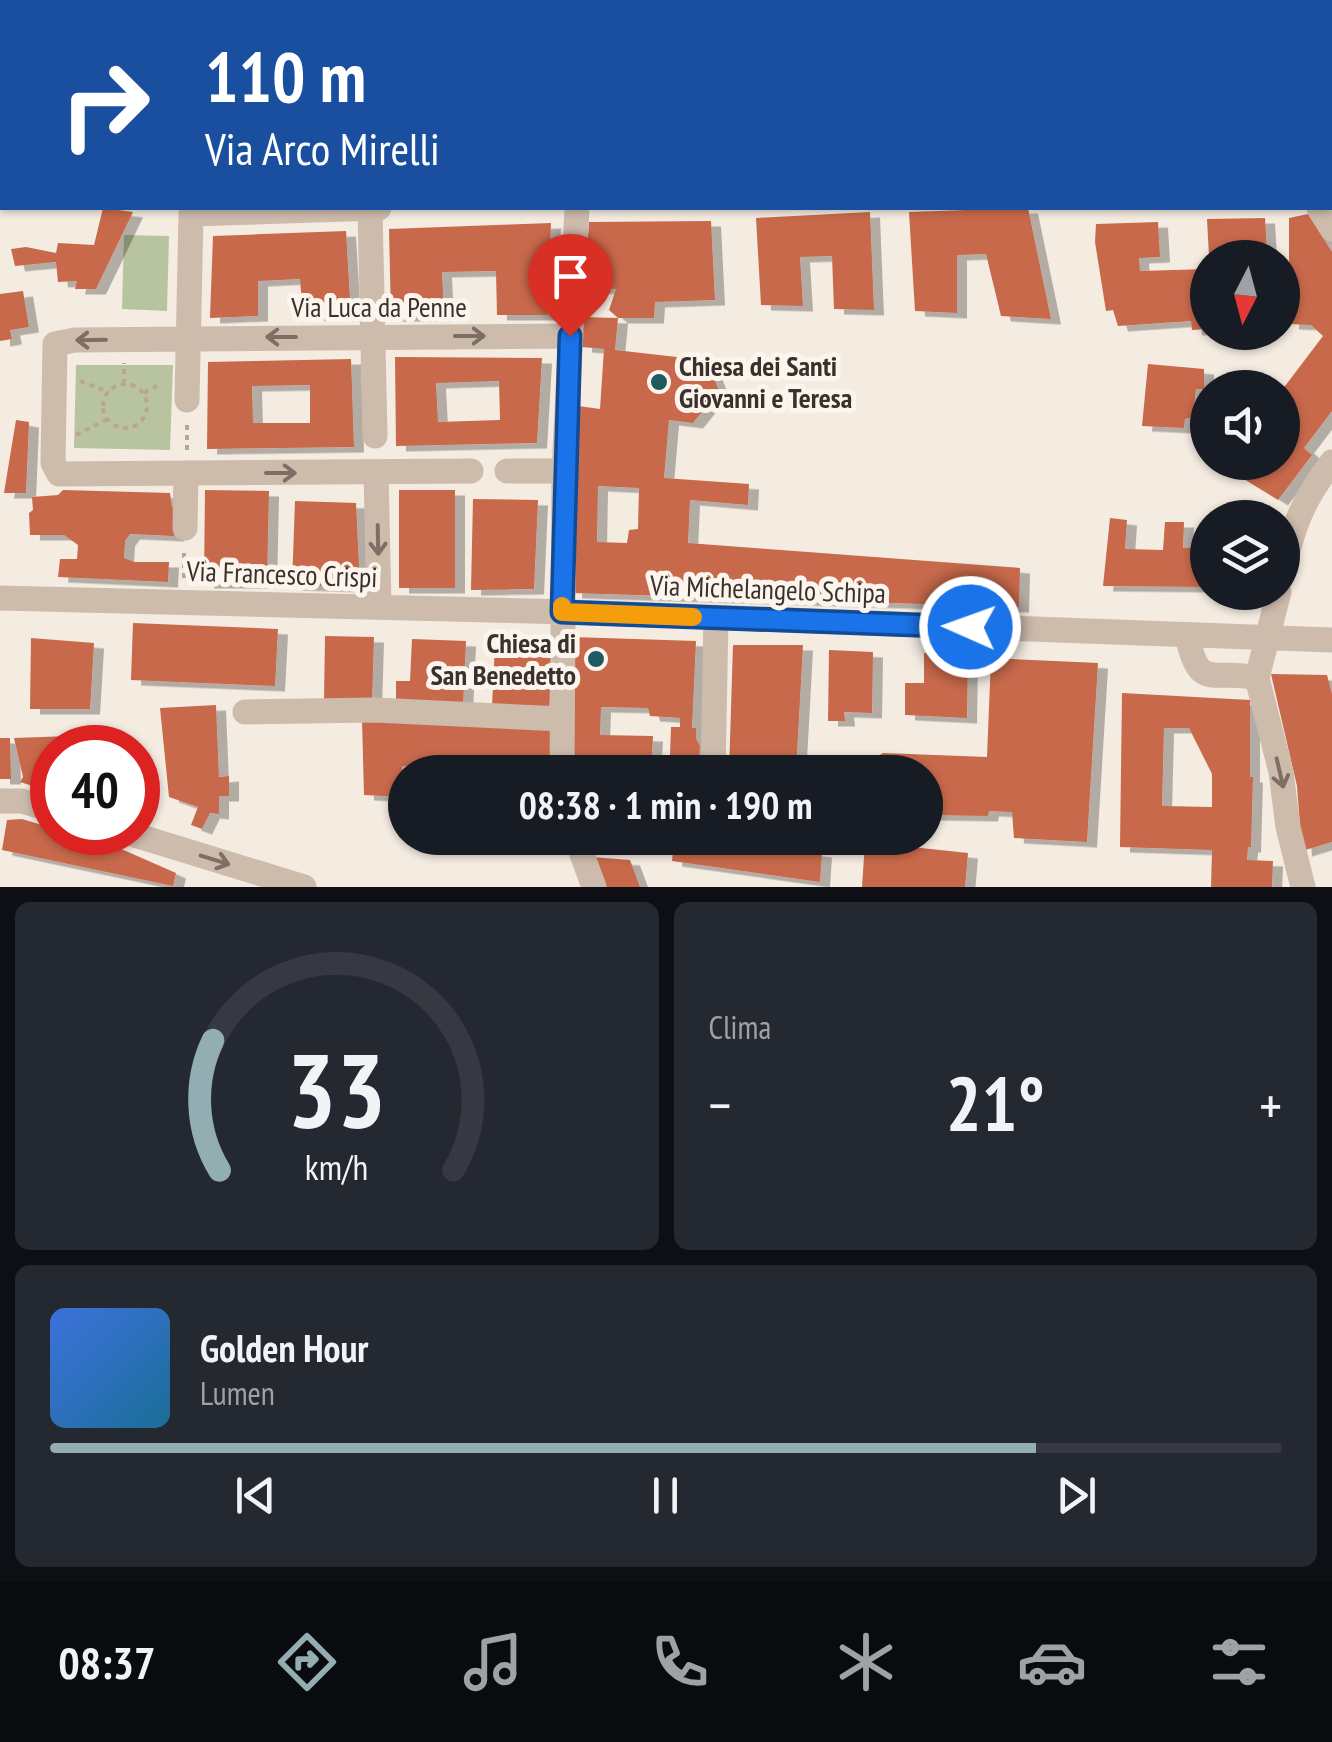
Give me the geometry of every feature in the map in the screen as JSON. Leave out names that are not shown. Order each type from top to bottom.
[{"type":"street","points":[[188,400],[191,214],[310,210]]},
{"type":"street","points":[[370,210],[375,436]]},
{"type":"street","points":[[562,755],[564,471],[577,210]]},
{"type":"street","name":"Via Luca da Penne","points":[[186,464],[64,474],[55,471],[55,344],[65,340],[189,338],[570,336]]},
{"type":"street","points":[[1300,510],[1332,462]]},
{"type":"street","points":[[185,528],[186,464],[471,472]]},
{"type":"street","points":[[507,471],[564,471]]},
{"type":"street","points":[[376,472],[379,607]]},
{"type":"street","name":"Via Francesco Crispi","points":[[0,598],[562,612]]},
{"type":"street","points":[[1275,610],[1258,678],[1303,887]]},
{"type":"street","name":"Via Michelangelo Schipa","points":[[562,612],[1332,640]]},
{"type":"street","points":[[713,755],[716,618]]},
{"type":"street","points":[[1193,635],[1192,656],[1199,671],[1210,676],[1239,674],[1258,678]]},
{"type":"street","points":[[244,712],[376,710],[562,719]]},
{"type":"street","points":[[0,801],[30,803]]},
{"type":"street","points":[[160,843],[304,887]]},
{"type":"street","points":[[582,855],[594,887]]},
{"type":"path","points":[[124,360],[124,384]]},
{"type":"path","points":[[72,378],[108,392]]},
{"type":"path","points":[[70,438],[108,420],[128,428],[142,421],[148,405],[144,393],[124,384],[108,392],[103,406],[108,420]]},
{"type":"path","points":[[186,464],[188,400]]},
{"type":"path","points":[[184,587],[185,528]]},
{"type":"green space","points":[[124,235],[169,236],[167,311],[122,309]]},
{"type":"green space","points":[[76,365],[173,365],[170,450],[74,448]]},
{"type":"building","points":[[103,210],[133,212],[96,289],[75,289],[77,281],[58,282],[56,262],[15,266],[11,249],[26,247],[56,253],[58,243],[94,245]]},
{"type":"building","points":[[1028,210],[1051,319],[1001,316],[986,254],[957,255],[957,313],[915,311],[909,212]]},
{"type":"building","points":[[870,212],[874,310],[834,309],[832,256],[800,257],[803,306],[761,305],[756,218]]},
{"type":"building","points":[[1308,214],[1332,252],[1332,411],[1304,448],[1312,455],[1300,471],[1297,370],[1323,336],[1311,325],[1300,324],[1300,240],[1289,240],[1289,218]]},
{"type":"building","points":[[1265,218],[1266,240],[1208,240],[1207,219]]},
{"type":"building","points":[[711,221],[715,300],[655,302],[654,318],[618,318],[609,310],[616,289],[584,288],[589,222]]},
{"type":"building","points":[[1158,222],[1160,257],[1139,258],[1140,271],[1190,270],[1190,321],[1118,326],[1113,310],[1106,311],[1095,242],[1096,224]]},
{"type":"building","points":[[551,223],[547,315],[497,315],[496,271],[442,272],[444,316],[391,316],[389,229]]},
{"type":"building","points":[[346,231],[351,316],[303,315],[300,279],[258,281],[258,316],[210,318],[213,236]]},
{"type":"building","points":[[23,291],[29,327],[10,330],[12,339],[0,341],[0,294]]},
{"type":"building","points":[[582,317],[618,318],[615,350],[694,359],[712,373],[719,391],[693,423],[669,420],[664,478],[749,484],[748,505],[690,500],[688,543],[1020,568],[1019,607],[572,593],[578,406],[600,409],[604,349],[582,347]],"holes":[[[598,486],[639,488],[638,529],[629,530],[627,543],[597,542]]]},
{"type":"building","points":[[395,357],[542,358],[537,443],[396,446]],"holes":[[[499,381],[500,420],[438,422],[436,383]]]},
{"type":"building","points":[[351,359],[354,447],[207,449],[208,362]],"holes":[[[310,385],[310,423],[253,423],[252,386]]]},
{"type":"building","points":[[1148,364],[1204,369],[1190,370],[1190,418],[1185,419],[1184,428],[1142,426]]},
{"type":"building","points":[[16,420],[29,422],[26,493],[4,493]]},
{"type":"building","points":[[1245,480],[1293,480],[1278,500]]},
{"type":"building","points":[[63,490],[170,493],[176,510],[174,536],[130,534],[125,541],[124,558],[135,562],[169,562],[168,582],[58,577],[60,559],[77,559],[78,545],[64,535],[30,535],[29,513],[33,510],[32,497],[58,495]]},
{"type":"building","points":[[205,490],[269,491],[267,583],[204,583]]},
{"type":"building","points":[[399,490],[455,490],[455,588],[399,588]]},
{"type":"building","points":[[473,499],[538,500],[534,589],[471,590]]},
{"type":"building","points":[[295,501],[356,503],[360,587],[292,585]]},
{"type":"building","points":[[1110,518],[1127,520],[1125,549],[1163,550],[1165,522],[1184,522],[1183,548],[1190,548],[1190,587],[1103,586]]},
{"type":"building","points":[[133,623],[278,629],[275,686],[131,680]]},
{"type":"building","points":[[325,636],[374,637],[372,703],[324,701]]},
{"type":"building","points":[[572,637],[696,641],[692,728],[696,728],[699,755],[670,755],[671,727],[680,727],[680,718],[650,716],[648,708],[601,707],[600,735],[653,736],[652,755],[570,755]]},
{"type":"building","points":[[31,638],[94,643],[90,709],[30,709]]},
{"type":"building","points":[[412,639],[466,641],[463,706],[396,703],[396,681],[410,681]]},
{"type":"building","points":[[495,645],[552,648],[549,709],[492,706]]},
{"type":"building","points":[[733,645],[803,645],[797,755],[730,755]]},
{"type":"building","points":[[829,650],[873,652],[872,713],[844,712],[845,721],[828,721]]},
{"type":"building","points":[[924,653],[968,656],[967,718],[905,715],[905,683],[924,683]]},
{"type":"building","points":[[991,658],[1098,663],[1087,842],[1014,838],[1012,812],[943,815],[943,755],[987,757]]},
{"type":"building","points":[[1271,674],[1327,675],[1332,694],[1332,842],[1302,851],[1297,786]]},
{"type":"building","points":[[1122,693],[1250,700],[1253,777],[1251,847],[1247,860],[1273,861],[1272,887],[1211,887],[1212,850],[1120,847]],"holes":[[[1164,728],[1189,728],[1212,774],[1212,807],[1162,806]]]},
{"type":"building","points":[[216,705],[219,777],[229,776],[229,796],[219,796],[219,814],[210,813],[202,829],[191,825],[198,807],[169,797],[160,708]]},
{"type":"building","points":[[362,720],[550,729],[550,755],[388,755],[388,796],[364,795]]},
{"type":"building","points":[[30,737],[30,785],[20,782],[23,777],[14,738]]},
{"type":"building","points":[[0,738],[10,738],[11,779],[0,779]]},
{"type":"building","points":[[7,820],[30,821],[30,855],[135,855],[176,873],[173,886],[2,850]]},
{"type":"building","points":[[943,850],[968,853],[965,887],[862,887],[864,855],[943,855]]},
{"type":"building","points":[[673,855],[822,855],[820,882],[672,861]]},
{"type":"building","points":[[592,857],[630,860],[640,887],[604,887]]},
{"type":"slow traffic","points":[[562,606],[562,612],[693,617]]},
{"type":"place","name":"Chiesa dei Santi Giovanni e Teresa","points":[[659,382]]},
{"type":"place","name":"Chiesa di San Benedetto","points":[[596,659]]},
{"type":"route","points":[[570,336],[562,612],[970,627]]}]
